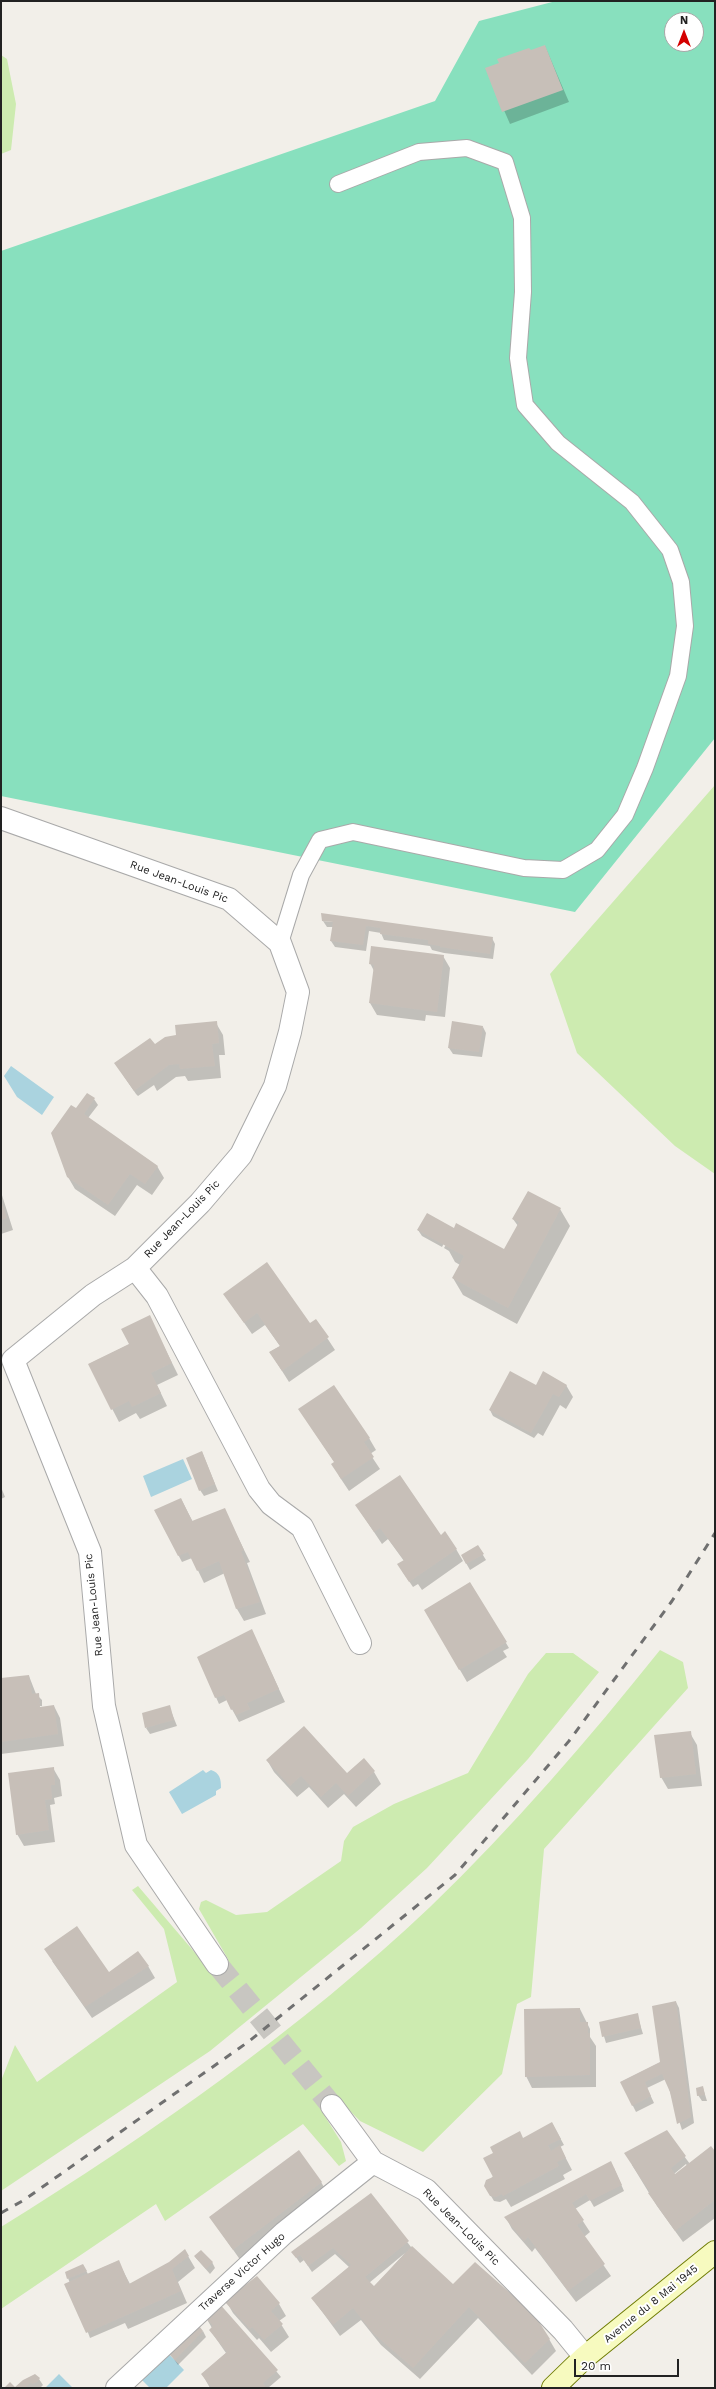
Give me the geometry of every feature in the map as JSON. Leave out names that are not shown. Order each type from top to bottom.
[{"type":"main road","name":"Avenue du 8 Mai 1945","points":[[553,2388],[585,2357],[715,2252]]},
{"type":"street","name":"Rue Jean-Louis Pic","points":[[1,818],[230,899],[280,943],[298,992],[290,1032],[275,1086],[240,1155],[200,1203],[134,1268],[93,1295],[7,1362],[90,1552],[104,1706],[136,1845],[217,1964]]},
{"type":"street","points":[[134,1268],[157,1296],[259,1489],[271,1504],[302,1526],[360,1643]]},
{"type":"street","name":"Rue Jean-Louis Pic","points":[[332,2106],[373,2162],[426,2190],[563,2330],[585,2357]]},
{"type":"street","name":"Traverse Victor Hugo","points":[[117,2388],[284,2233],[373,2162]]},
{"type":"lane","points":[[280,943],[301,876],[320,840],[353,832],[524,868],[563,870],[597,850],[626,815],[645,768],[678,676],[685,626],[681,582],[670,550],[632,502],[558,443],[525,405],[518,358],[523,292],[522,218],[505,162],[467,148],[419,152],[338,184]]},
{"type":"green space","points":[[556,1],[715,1],[715,738],[575,912],[1,796],[1,251],[435,101],[479,21]]},
{"type":"green space","points":[[1,55],[7,59],[16,104],[11,150],[1,154]]},
{"type":"green space","points":[[715,785],[715,1174],[675,1146],[577,1053],[550,974]]},
{"type":"green space","points":[[660,1650],[683,1662],[688,1688],[544,1849],[531,1997],[517,2004],[502,2074],[423,2152],[360,2121],[337,2098],[321,2110],[341,2142],[346,2161],[339,2166],[303,2124],[165,2221],[156,2204],[1,2309],[1,2227],[113,2155],[223,2078],[330,1995],[381,1952],[430,1907],[491,1846],[577,1750]]},
{"type":"green space","points":[[546,1653],[573,1653],[599,1672],[528,1759],[427,1868],[361,1928],[210,2051],[1,2191],[1,2081],[15,2045],[37,2082],[177,1982],[164,1929],[132,1890],[138,1886],[202,1961],[217,1964],[228,1959],[199,1909],[201,1902],[206,1900],[236,1915],[267,1912],[341,1861],[344,1841],[353,1827],[394,1804],[468,1773],[528,1674]]},
{"type":"water","points":[[11,1066],[54,1097],[42,1115],[17,1097],[4,1076]]},
{"type":"water","points":[[183,1459],[192,1479],[151,1497],[143,1476]]},
{"type":"water","points":[[203,1770],[206,1773],[211,1770],[218,1775],[221,1788],[216,1791],[216,1795],[182,1814],[169,1792]]},
{"type":"water","points":[[166,2351],[184,2370],[166,2388],[150,2388],[140,2378]]},
{"type":"water","points":[[59,2374],[73,2388],[45,2388]]},
{"type":"building","points":[[545,45],[563,90],[502,112],[485,68],[499,63],[497,59],[529,48],[531,50]]},
{"type":"building","points":[[321,913],[493,937],[490,954],[440,947],[428,944],[428,940],[380,934],[381,928],[366,926],[363,945],[330,941],[333,922],[322,921]]},
{"type":"building","points":[[371,946],[444,955],[437,1012],[369,1003],[374,965],[369,964]]},
{"type":"building","points":[[217,1021],[219,1043],[212,1044],[215,1066],[180,1069],[179,1064],[169,1065],[134,1091],[114,1063],[150,1038],[155,1044],[165,1037],[176,1035],[175,1025]]},
{"type":"building","points":[[452,1021],[483,1026],[479,1052],[448,1048]]},
{"type":"building","points":[[87,1093],[95,1098],[84,1114],[158,1166],[145,1184],[130,1174],[108,1205],[67,1177],[51,1133],[71,1105],[76,1108]]},
{"type":"building","points":[[528,1191],[561,1208],[508,1308],[452,1278],[464,1256],[417,1230],[427,1213],[454,1228],[456,1223],[504,1249],[519,1222],[512,1219]]},
{"type":"building","points":[[1,1200],[7,1218],[1,1220]]},
{"type":"building","points":[[267,1262],[310,1323],[316,1319],[329,1337],[282,1371],[269,1352],[280,1346],[257,1313],[244,1323],[223,1294]]},
{"type":"building","points":[[150,1315],[172,1363],[151,1373],[161,1393],[132,1407],[129,1401],[111,1410],[88,1364],[129,1344],[121,1329]]},
{"type":"building","points":[[510,1371],[536,1385],[543,1371],[567,1385],[559,1397],[553,1394],[531,1433],[489,1410]]},
{"type":"building","points":[[334,1385],[370,1438],[364,1442],[374,1457],[341,1479],[331,1464],[334,1462],[298,1409]]},
{"type":"building","points":[[202,1451],[215,1484],[199,1491],[186,1458]]},
{"type":"building","points":[[400,1475],[441,1535],[445,1531],[457,1549],[409,1582],[397,1564],[404,1560],[380,1528],[374,1532],[355,1505]]},
{"type":"building","points":[[181,1498],[192,1521],[225,1508],[244,1550],[241,1551],[260,1602],[236,1609],[219,1561],[197,1571],[188,1552],[178,1556],[154,1510]]},
{"type":"building","points":[[478,1545],[484,1554],[466,1564],[461,1555]]},
{"type":"building","points":[[470,1582],[507,1642],[459,1670],[424,1610]]},
{"type":"building","points":[[252,1629],[279,1689],[247,1703],[250,1709],[236,1715],[233,1709],[231,1710],[224,1695],[215,1698],[197,1657]]},
{"type":"building","points":[[29,1675],[32,1694],[39,1693],[40,1707],[54,1705],[58,1734],[1,1742],[1,1678]]},
{"type":"building","points":[[170,1705],[174,1720],[145,1728],[142,1713]]},
{"type":"building","points":[[304,1726],[347,1773],[364,1758],[375,1771],[348,1796],[336,1783],[321,1797],[301,1776],[290,1786],[266,1760]]},
{"type":"building","points":[[691,1731],[696,1774],[660,1778],[654,1735]]},
{"type":"building","points":[[54,1767],[55,1785],[51,1785],[52,1799],[45,1800],[49,1830],[16,1835],[8,1773]]},
{"type":"building","points":[[77,1926],[109,1972],[138,1951],[149,1966],[85,2007],[44,1949]]},
{"type":"building","points":[[676,2001],[691,2117],[677,2124],[670,2092],[662,2074],[645,2082],[651,2096],[632,2106],[620,2082],[660,2062],[652,2006]]},
{"type":"building","points":[[580,2008],[580,2022],[588,2022],[588,2033],[590,2033],[590,2075],[525,2077],[524,2009]]},
{"type":"building","points":[[638,2013],[641,2028],[602,2037],[599,2022]]},
{"type":"building","points":[[703,2086],[705,2095],[697,2096],[696,2088]]},
{"type":"building","points":[[552,2122],[561,2139],[548,2145],[551,2151],[560,2145],[566,2158],[557,2162],[559,2166],[503,2196],[502,2194],[496,2197],[490,2196],[484,2186],[486,2180],[493,2177],[483,2158],[493,2153],[490,2147],[520,2131],[523,2138]]},
{"type":"building","points":[[667,2130],[686,2156],[671,2168],[675,2174],[711,2146],[715,2151],[715,2200],[675,2231],[648,2193],[650,2192],[624,2153]]},
{"type":"building","points":[[299,2150],[322,2182],[233,2250],[209,2217]]},
{"type":"building","points":[[611,2161],[622,2185],[590,2201],[586,2194],[572,2203],[584,2220],[577,2225],[605,2264],[568,2291],[528,2237],[524,2241],[504,2217]]},
{"type":"building","points":[[371,2193],[409,2241],[365,2277],[374,2286],[412,2246],[453,2284],[475,2262],[534,2314],[550,2339],[525,2363],[469,2307],[413,2368],[373,2333],[353,2308],[333,2325],[311,2298],[351,2265],[333,2248],[308,2266],[300,2255],[296,2258],[291,2252]]},
{"type":"building","points":[[185,2249],[189,2256],[172,2269],[181,2291],[86,2333],[64,2284],[119,2260],[129,2284],[169,2262]]},
{"type":"building","points":[[201,2250],[213,2262],[206,2269],[194,2256]]},
{"type":"building","points":[[83,2264],[87,2271],[67,2279],[65,2272]]},
{"type":"building","points":[[257,2276],[280,2303],[271,2311],[283,2324],[264,2340],[252,2327],[250,2329],[224,2301]]},
{"type":"building","points":[[218,2302],[278,2370],[263,2383],[266,2388],[212,2388],[201,2374],[227,2352],[209,2330],[213,2326],[203,2315]]},
{"type":"building","points":[[196,2322],[203,2331],[175,2360],[166,2351]]},
{"type":"building","points":[[35,2374],[40,2378],[37,2382],[32,2384],[31,2382],[25,2388],[4,2388],[10,2382],[15,2387],[23,2380]]},
{"type":"tunnel","points":[[217,1964],[332,2106]]},
{"type":"railway","points":[[1,2213],[24,2200],[248,2042],[455,1875],[569,1741],[672,1601],[715,1533]]}]
